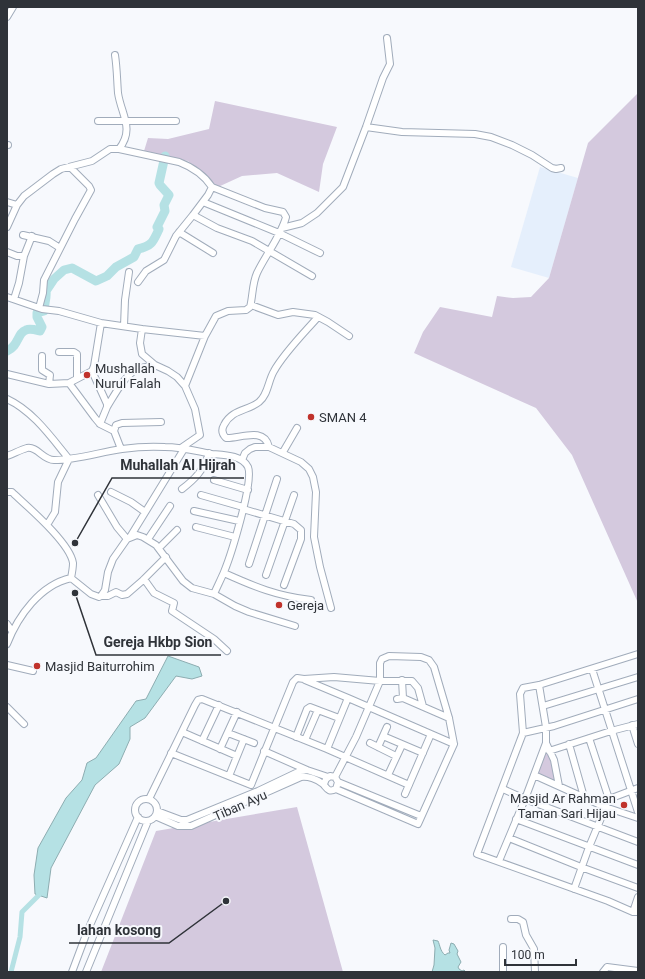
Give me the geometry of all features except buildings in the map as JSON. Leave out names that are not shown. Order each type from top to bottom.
[{"type":"street","points":[[7,17],[13,7]]},
{"type":"street","points":[[280,231],[302,223],[317,213],[339,193],[347,180],[383,78],[390,64],[387,38]]},
{"type":"street","points":[[115,55],[118,93],[126,122],[127,132],[123,143],[118,149]]},
{"type":"street","points":[[98,121],[176,121]]},
{"type":"street","points":[[366,127],[402,132],[475,134],[512,145],[532,155],[552,168],[561,168]]},
{"type":"street","points":[[7,227],[17,205],[28,192],[61,169],[92,161],[110,149],[118,149],[179,162],[188,166],[204,177],[212,187],[266,208],[284,213],[286,219],[257,273],[250,305],[246,310],[228,311],[216,316],[205,336],[185,386]]},
{"type":"street","points":[[43,309],[44,280],[85,199],[92,190],[90,186],[70,167]]},
{"type":"street","points":[[138,282],[150,268],[164,260],[179,232],[203,202],[212,187]]},
{"type":"street","points":[[7,202],[17,205]]},
{"type":"street","points":[[203,202],[280,231],[320,253]]},
{"type":"street","points":[[193,215],[217,228],[252,241],[312,276]]},
{"type":"street","points":[[179,232],[213,253]]},
{"type":"street","points":[[24,235],[51,241],[55,246],[60,248]]},
{"type":"street","points":[[14,299],[19,283],[24,256],[32,236]]},
{"type":"street","points":[[7,252],[16,256],[24,256]]},
{"type":"street","points":[[124,326],[125,300],[129,272]]},
{"type":"street","points":[[7,297],[43,309],[68,313],[101,323],[205,336]]},
{"type":"street","points":[[250,305],[278,315],[293,312],[315,315],[349,336]]},
{"type":"street","points":[[269,446],[268,442],[262,437],[247,434],[226,438],[222,431],[227,419],[236,412],[260,401],[265,394],[273,372],[282,359],[318,317]]},
{"type":"street","points":[[101,323],[92,371],[107,407]]},
{"type":"street","points":[[101,596],[105,590],[108,572],[113,559],[145,512],[182,449],[200,435],[195,409],[185,386],[173,374],[155,365],[142,354],[140,350],[142,329]]},
{"type":"street","points":[[59,352],[74,352],[77,354],[77,378]]},
{"type":"street","points":[[42,356],[42,370],[50,375],[49,384]]},
{"type":"street","points":[[100,424],[107,407],[131,373],[136,370],[155,365]]},
{"type":"street","points":[[7,374],[49,384],[69,383],[92,371]]},
{"type":"street","points":[[69,383],[100,424],[114,431]]},
{"type":"street","points":[[7,399],[16,403],[41,425],[69,459]]},
{"type":"street","points":[[121,449],[114,431],[116,425],[122,423],[161,422]]},
{"type":"street","points":[[283,452],[297,428]]},
{"type":"street","points":[[242,460],[245,453],[250,449],[269,446],[306,465],[313,477],[316,492],[314,537],[331,608]]},
{"type":"street","points":[[7,456],[27,448],[31,448],[50,460],[69,459],[121,449],[165,447],[232,456],[242,460],[248,467],[250,475],[248,490],[224,573],[214,594]]},
{"type":"street","points":[[182,489],[196,478],[202,470],[208,453]]},
{"type":"street","points":[[47,525],[55,512],[58,482],[69,459]]},
{"type":"street","points":[[249,564],[277,479]]},
{"type":"street","points":[[214,480],[248,490]]},
{"type":"street","points":[[7,492],[12,492],[47,525],[67,549],[73,566],[71,578]]},
{"type":"street","points":[[111,492],[131,502],[145,512]]},
{"type":"street","points":[[98,494],[117,527],[128,538]]},
{"type":"street","points":[[201,495],[285,521],[299,527],[302,533],[284,585]]},
{"type":"street","points":[[266,575],[294,495]]},
{"type":"street","points":[[148,539],[170,506]]},
{"type":"street","points":[[194,511],[239,521]]},
{"type":"street","points":[[196,527],[235,537]]},
{"type":"street","points":[[158,548],[177,530]]},
{"type":"street","points":[[128,538],[137,535],[148,539],[166,557],[180,578],[192,588],[214,594],[249,612],[295,626]]},
{"type":"street","points":[[71,578],[91,594],[98,597],[108,596],[116,592],[126,595],[166,557]]},
{"type":"street","points":[[224,573],[270,592],[288,597],[312,600]]},
{"type":"street","points":[[7,644],[12,631],[33,602],[46,590],[60,581],[71,578]]},
{"type":"street","points":[[144,579],[154,593],[174,603],[172,611],[214,639],[227,651]]},
{"type":"street","points":[[7,624],[12,631]]},
{"type":"street","points":[[638,654],[539,685],[523,688],[521,692],[523,733],[503,789],[477,854],[636,912],[638,896]]},
{"type":"street","points":[[328,777],[324,784],[327,790],[330,791],[336,789],[418,824],[454,744],[449,718],[434,667],[429,660],[420,657],[386,656],[382,659],[380,663],[380,681],[337,780],[336,789]]},
{"type":"street","points":[[7,665],[33,671]]},
{"type":"street","points":[[592,669],[638,812]]},
{"type":"street","points":[[251,785],[294,680],[297,678],[334,677],[380,681],[412,681],[415,682],[418,688],[423,706]]},
{"type":"street","points":[[543,706],[638,677]]},
{"type":"street","points":[[304,679],[454,744]]},
{"type":"street","points":[[402,680],[400,699],[423,706],[449,718]]},
{"type":"street","points":[[499,861],[525,799],[546,743],[546,727],[539,685]]},
{"type":"street","points":[[327,749],[348,698]]},
{"type":"street","points":[[149,800],[198,700],[202,699],[306,740],[409,785]]},
{"type":"street","points":[[523,733],[554,726],[638,699]]},
{"type":"street","points":[[202,741],[219,705]]},
{"type":"street","points":[[7,707],[24,724]]},
{"type":"street","points":[[296,737],[308,708],[311,707],[339,718]]},
{"type":"street","points":[[306,740],[318,710]]},
{"type":"street","points":[[220,749],[237,712]]},
{"type":"street","points":[[549,750],[635,724],[638,744]]},
{"type":"street","points":[[378,747],[387,727]]},
{"type":"street","points":[[182,732],[237,756]]},
{"type":"street","points":[[228,733],[254,743]]},
{"type":"street","points":[[405,794],[431,734]]},
{"type":"street","points":[[383,736],[423,753]]},
{"type":"street","points":[[589,738],[609,799]]},
{"type":"street","points":[[230,776],[244,739]]},
{"type":"street","points":[[370,743],[396,756]]},
{"type":"street","points":[[546,743],[554,760],[559,786]]},
{"type":"street","points":[[569,744],[584,797]]},
{"type":"street","points":[[388,775],[402,745]]},
{"type":"street","points":[[264,751],[421,816]]},
{"type":"street","points":[[171,753],[251,785],[258,791]]},
{"type":"street","name":"Tiban Ayu","points":[[156,813],[181,820],[187,820],[258,791],[300,771],[307,770]]},
{"type":"street","points":[[534,775],[605,807],[638,818]]},
{"type":"street","name":"Tiban Ayu","points":[[156,813],[178,826],[191,826],[301,777],[308,777],[324,784]]},
{"type":"street","points":[[574,889],[581,867],[609,799],[638,788]]},
{"type":"street","points":[[503,789],[525,799],[638,842]]},
{"type":"street","points":[[72,972],[87,932],[138,817],[136,810],[138,803],[141,800],[149,800],[155,804],[156,813],[148,820],[86,972]]},
{"type":"street","points":[[138,817],[148,820]]},
{"type":"street","points":[[516,819],[638,865]]},
{"type":"street","points":[[508,838],[638,888]]},
{"type":"street","points":[[511,919],[518,919],[523,922],[526,935],[534,949],[535,972]]},
{"type":"street","points":[[503,947],[503,972]]},
{"type":"street","points":[[605,970],[635,971]]},
{"type":"shaded area","points":[[638,93],[638,603],[572,455],[536,408],[414,353],[423,332],[440,307],[492,317],[497,296],[513,298],[531,297],[549,278],[588,143]]},
{"type":"shaded area","points":[[215,101],[337,127],[323,164],[319,192],[277,173],[242,176],[218,187],[188,161],[144,151],[148,138],[168,139],[209,129]]},
{"type":"shaded area","points":[[540,167],[578,178],[549,278],[511,267]]},
{"type":"shaded area","points":[[547,745],[559,786],[534,775]]},
{"type":"shaded area","points":[[297,807],[343,972],[101,972],[156,831]]},
{"type":"water","points":[[168,656],[199,667],[202,676],[192,679],[176,676],[145,718],[130,727],[130,739],[119,764],[95,785],[51,868],[47,898],[35,894],[34,875],[38,848],[66,798],[82,780],[87,763],[96,758],[136,701],[146,699]]},
{"type":"water","points":[[433,940],[438,941],[441,950],[445,955],[450,953],[449,950],[451,943],[454,944],[461,962],[458,967],[465,972],[432,972],[435,948]]},
{"type":"waterway","points":[[7,351],[14,346],[21,334],[26,330],[33,329],[40,331],[42,327],[37,317],[37,313],[44,311],[46,291],[54,279],[64,270],[72,268],[96,281],[107,276],[116,267],[134,257],[138,249],[152,243],[159,229],[157,227],[165,211],[164,205],[169,195],[159,183],[165,156]]},
{"type":"waterway","points":[[11,972],[20,937],[22,912],[39,895]]},
{"type":"place","name":"Mushallah Nurul Falah","points":[[87,375]]},
{"type":"place","name":"SMAN 4","points":[[311,417]]},
{"type":"place","name":"Muhallah Al Hijrah","points":[[75,543]]},
{"type":"place","name":"Gereja Hkbp Sion","points":[[75,593]]},
{"type":"place","name":"Gereja","points":[[279,605]]},
{"type":"place","name":"Masjid Baiturrohim","points":[[37,666]]},
{"type":"place","name":"Masjid Ar Rahman Taman Sari Hijau","points":[[624,805]]},
{"type":"place","name":"lahan kosong","points":[[226,901]]}]
